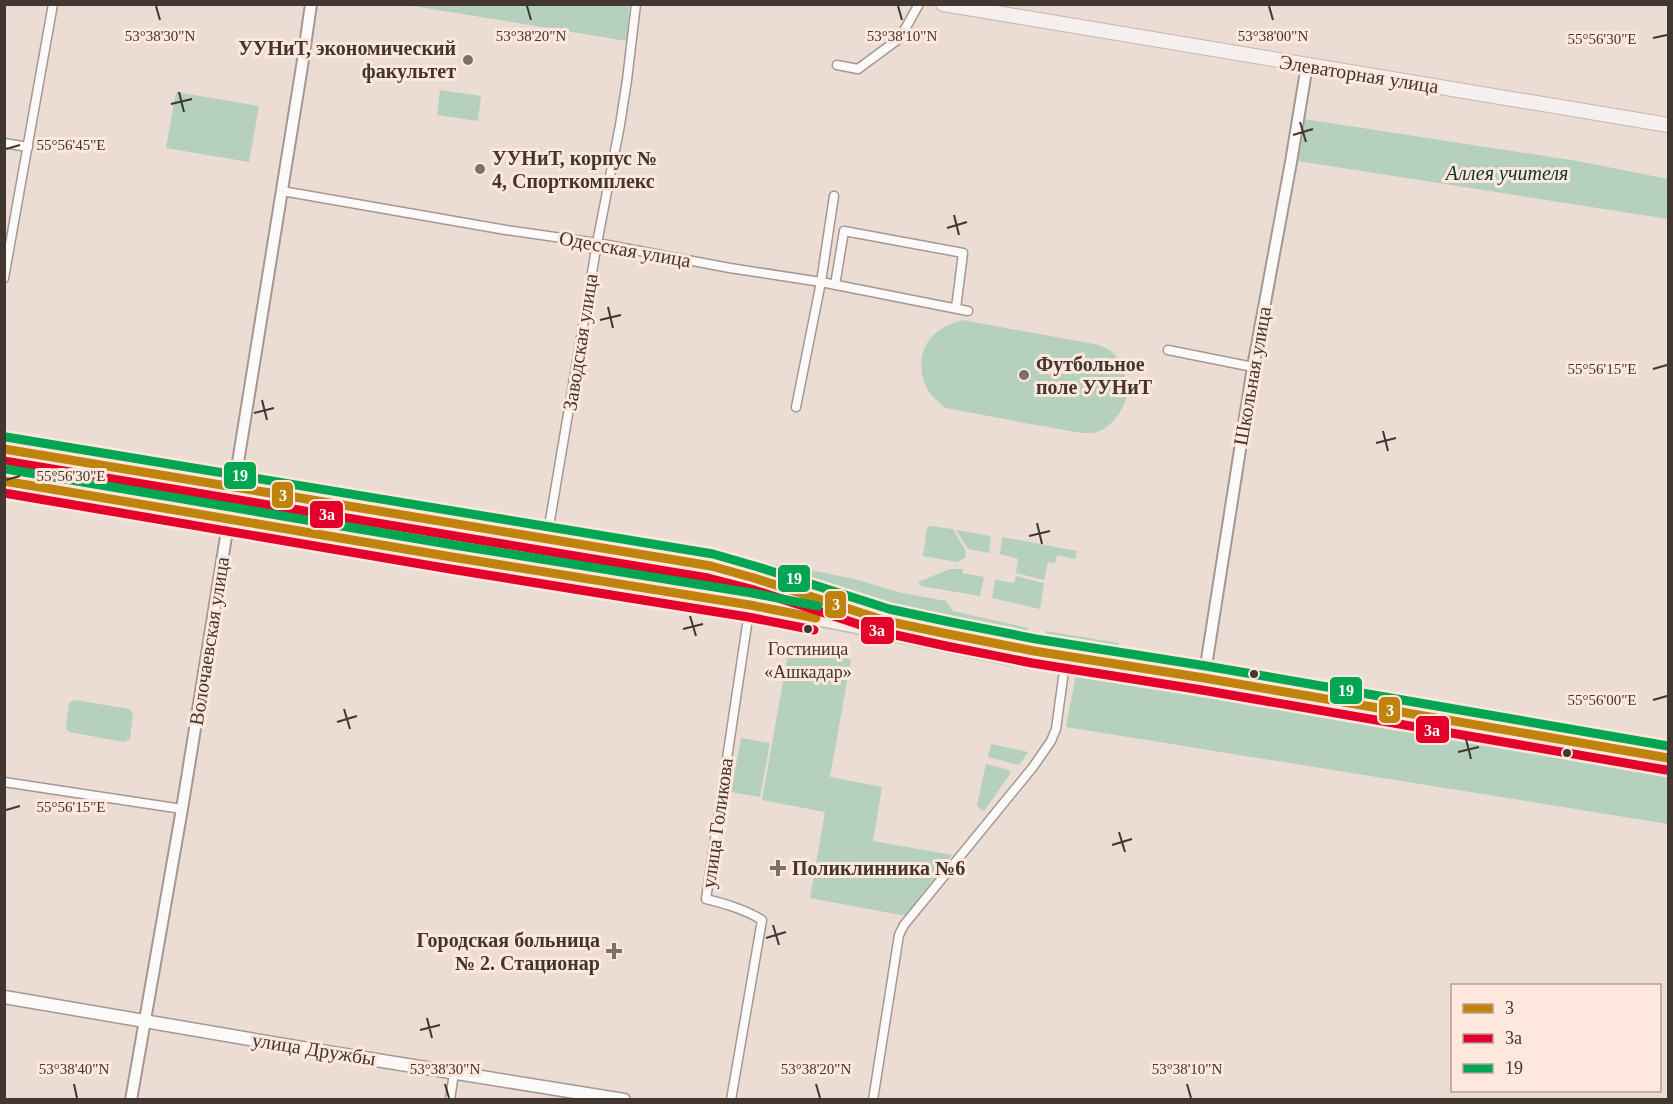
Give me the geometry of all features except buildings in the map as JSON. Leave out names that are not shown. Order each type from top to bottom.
[{"type":"main road","name":"Элеваторная улица","points":[[943,4],[1668,125]]},
{"type":"main road","points":[[4,449],[711,566],[886,621],[1066,660],[1668,758]]},
{"type":"main road","points":[[4,481],[750,605],[1014,656],[1066,660]]},
{"type":"main road","points":[[1203,683],[1668,767]]},
{"type":"main road","name":"улица Дружбы","points":[[4,997],[624,1100]]},
{"type":"street","points":[[4,278],[53,4]]},
{"type":"street","name":"Волочаевская улица","points":[[131,1100],[182,809],[311,4]]},
{"type":"street","name":"Заводская улица","points":[[547,538],[625,91],[636,4]]},
{"type":"street","points":[[837,65],[858,69],[900,38],[919,4]]},
{"type":"street","name":"Школьная улица","points":[[1203,683],[1253,367],[1307,65]]},
{"type":"street","points":[[4,143],[28,147]]},
{"type":"street","name":"Одесская улица","points":[[282,190],[820,282],[968,311]]},
{"type":"street","points":[[796,407],[834,196]]},
{"type":"street","points":[[835,285],[844,231],[963,253],[956,308]]},
{"type":"street","points":[[1168,350],[1253,367]]},
{"type":"street","name":"улица Голикова","points":[[731,1100],[762,920],[734,906],[706,899],[754,578]]},
{"type":"street","points":[[873,1100],[899,935],[904,924],[1033,767],[1051,741],[1056,729],[1066,660]]},
{"type":"street","points":[[4,782],[182,809]]},
{"type":"street","points":[[450,1100],[454,1073]]},
{"type":"green space","points":[[407,5],[629,5],[627,41]]},
{"type":"green space","points":[[440,90],[481,96],[478,121],[437,115]]},
{"type":"green space","points":[[176,92],[259,106],[249,162],[166,148]]},
{"type":"green space","name":"Аллея учителя","points":[[1304,119],[1577,161],[1668,179],[1668,219],[1298,161]]},
{"type":"green space","name":"Футбольное поле УУНиТ","points":[[962,320],[1099,345],[1114,354],[1123,371],[1127,391],[1123,407],[1107,427],[1092,433],[1067,431],[946,408],[932,396],[927,388],[921,362],[930,338],[946,326]]},
{"type":"green space","points":[[4,455],[215,490],[219,503],[211,511],[5,475]]},
{"type":"green space","points":[[251,496],[710,574],[723,580],[721,592],[710,595],[246,519]]},
{"type":"green space","points":[[929,526],[953,529],[966,551],[965,558],[957,562],[923,556]]},
{"type":"green space","points":[[956,530],[991,536],[989,553],[968,549]]},
{"type":"green space","points":[[1002,537],[1077,551],[1075,559],[1057,555],[1055,563],[1048,562],[1044,580],[1016,573],[1018,559],[1000,554]]},
{"type":"green space","points":[[781,564],[854,579],[902,593],[946,601],[953,611],[1028,628],[1026,645],[816,595],[741,570]]},
{"type":"green space","points":[[950,569],[963,569],[962,573],[984,577],[980,596],[921,586],[918,582]]},
{"type":"green space","points":[[1016,576],[1044,583],[1040,609],[992,598],[995,580],[1014,583]]},
{"type":"green space","points":[[804,620],[1013,663],[1012,667],[803,624]]},
{"type":"green space","points":[[1046,631],[1119,643],[1116,661],[1043,649]]},
{"type":"green space","points":[[789,648],[851,659],[830,777],[882,787],[873,841],[952,855],[906,916],[810,898],[825,812],[762,800]]},
{"type":"green space","points":[[1138,651],[1190,659],[1188,674],[1136,666]]},
{"type":"green space","points":[[1077,669],[1668,773],[1668,824],[1066,727]]},
{"type":"green space","points":[[74,700],[130,709],[133,714],[130,739],[124,742],[69,732],[66,728],[69,703]]},
{"type":"green space","points":[[741,738],[770,743],[760,797],[731,792]]},
{"type":"green space","points":[[991,744],[1028,752],[1019,765],[988,757]]},
{"type":"green space","points":[[986,764],[1009,770],[1010,774],[984,811],[977,805]]},
{"type":"transit line","name":"19","points":[[6,437],[713,554],[889,609],[950,622],[1036,639],[1668,746]]},
{"type":"transit line","name":"3","points":[[4,449],[711,566],[886,621],[948,634],[1034,651],[1668,758]]},
{"type":"transit line","name":"3а","points":[[4,461],[708,578],[751,589],[882,632],[946,646],[1032,663],[1666,770]]},
{"type":"transit line","name":"19","points":[[6,469],[752,593],[818,606]]},
{"type":"transit line","name":"3","points":[[4,481],[750,605],[816,618]]},
{"type":"transit line","name":"3а","points":[[4,493],[748,617],[814,630]]},
{"type":"place","name":"УУНиТ, экономический факультет","points":[[468,60]]},
{"type":"place","name":"УУНиТ, корпус № 4, Спорткомплекс","points":[[480,169]]},
{"type":"place","name":"Футбольное поле УУНиТ","points":[[1024,375]]},
{"type":"place","name":"Гостиница «Ашкадар»","points":[[808,629]]},
{"type":"place","name":"Поликлинника №6","points":[[778,868]]},
{"type":"place","name":"Городская больница № 2. Стационар","points":[[614,951]]}]
